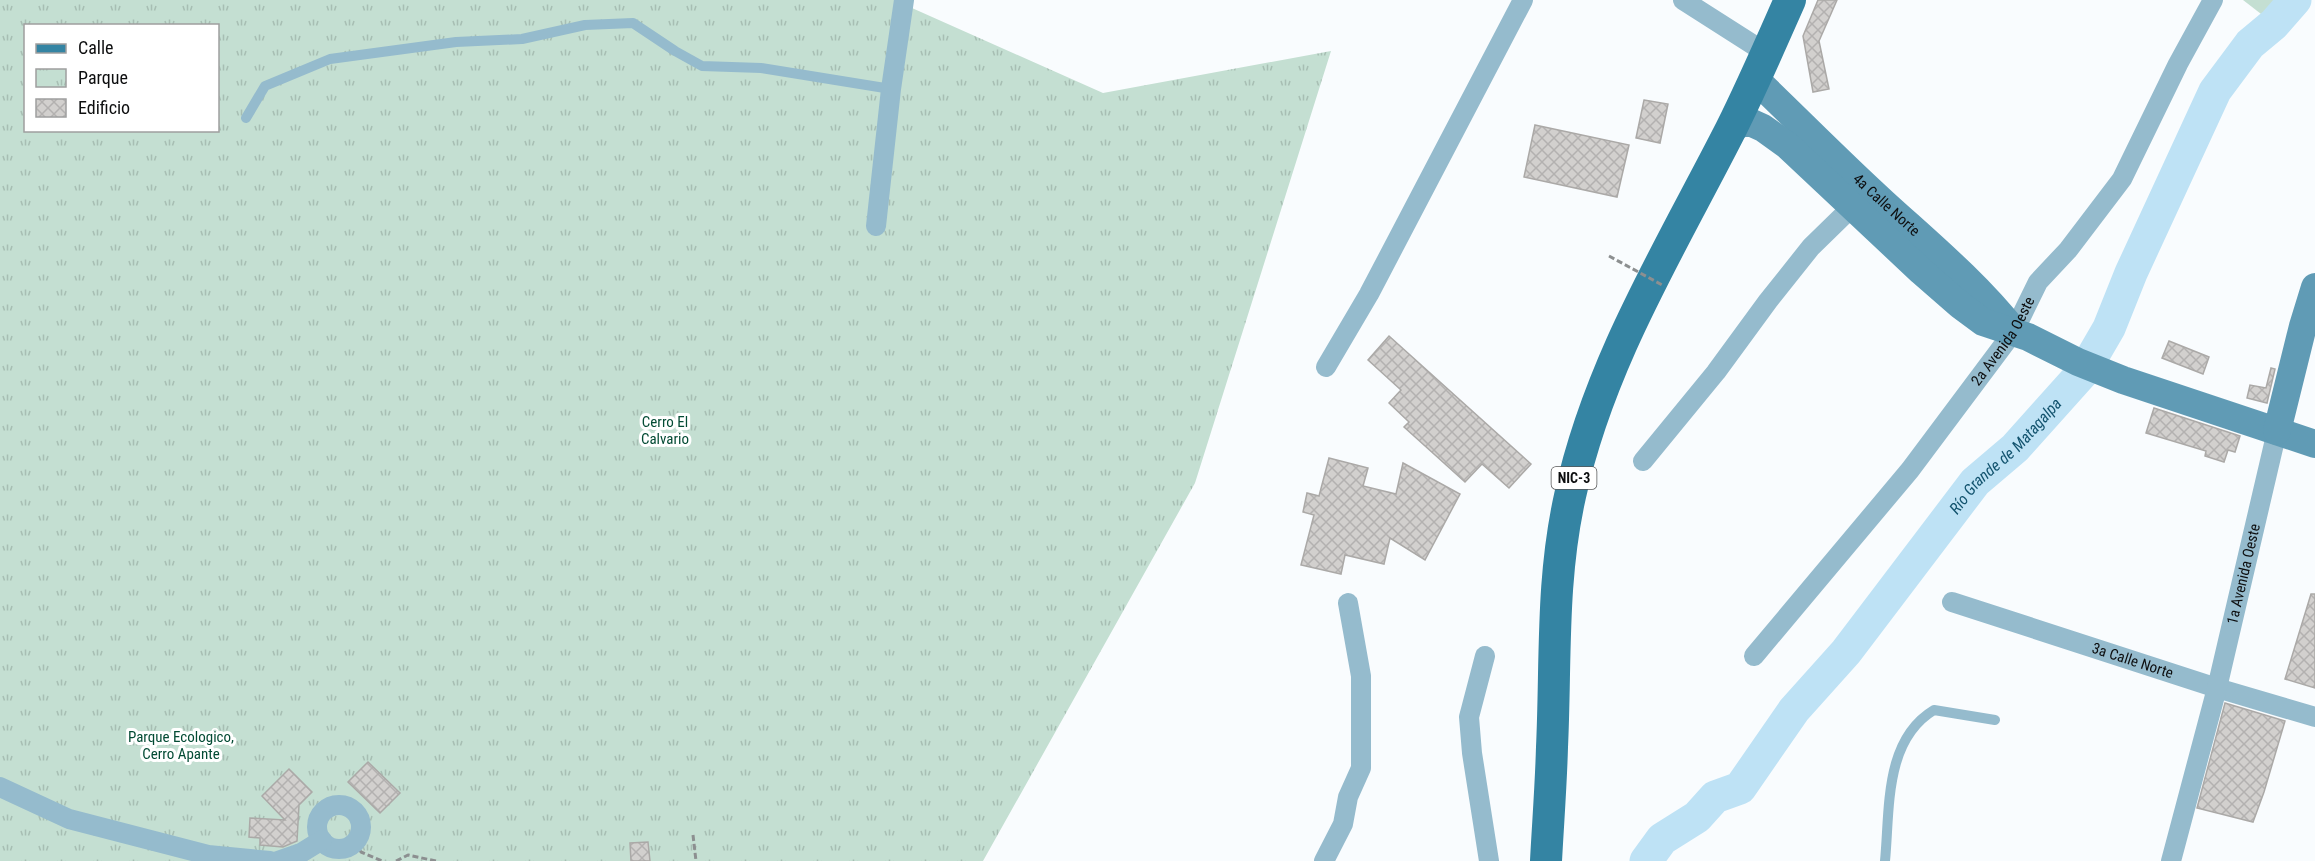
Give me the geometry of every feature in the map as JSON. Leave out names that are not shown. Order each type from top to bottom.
[{"type":"main road","name":"NIC-3","points":[[1546,861],[1552,746],[1555,593],[1570,496],[1586,435],[1606,375],[1628,326],[1731,129],[1790,0]]},
{"type":"street","points":[[876,226],[891,89],[904,0]]},
{"type":"street","points":[[1326,367],[1369,294],[1523,0]]},
{"type":"street","points":[[1683,0],[1761,66]]},
{"type":"street","name":"2a Avenida Oeste","points":[[1754,656],[2021,334],[2038,282],[2068,249],[2122,179],[2178,64],[2213,0]]},
{"type":"street","name":"4a Calle Norte","points":[[1761,66],[1858,196],[1960,305],[1983,322],[2021,334],[2078,362],[2123,380],[2315,444]]},
{"type":"street","name":"4a Calle Norte","points":[[1731,129],[1742,123],[1752,123],[1762,128],[1858,196]]},
{"type":"street","points":[[1643,461],[1716,372],[1811,247],[1858,196]]},
{"type":"street","name":"1a Avenida Oeste","points":[[2171,861],[2217,688],[2277,431],[2315,287]]},
{"type":"street","name":"3a Calle Norte","points":[[1952,602],[2217,688],[2315,717]]},
{"type":"street","points":[[1324,861],[1343,824],[1348,797],[1361,768],[1360,676],[1348,603]]},
{"type":"street","points":[[1485,656],[1468,717],[1489,861]]},
{"type":"street","points":[[0,787],[69,819],[208,855],[270,861]]},
{"type":"street","points":[[340,806],[353,811],[358,816],[361,830],[355,843],[342,849],[335,849],[322,840],[318,828],[322,815],[327,810],[340,806]]},
{"type":"street","points":[[278,861],[301,853],[322,840]]},
{"type":"lane","points":[[246,118],[265,86],[330,59],[456,42],[522,39],[585,25],[633,23],[702,66],[760,68],[891,89]]},
{"type":"lane","points":[[1885,861],[1895,765],[1903,743],[1920,718],[1934,710],[1995,720]]},
{"type":"path","points":[[1609,256],[1664,285]]},
{"type":"path","points":[[693,835],[696,861]]},
{"type":"path","points":[[355,843],[361,852],[382,861]]},
{"type":"path","points":[[396,861],[408,855],[436,861]]},
{"type":"green space","name":"Cerro El Calvario","points":[[0,0],[894,0],[1103,93],[1331,51],[1195,483],[983,861],[0,861]]},
{"type":"green space","points":[[2243,0],[2295,0],[2274,24]]},
{"type":"building","points":[[1818,0],[1837,0],[1819,41],[1829,89],[1813,92],[1803,36]]},
{"type":"building","points":[[1644,100],[1668,104],[1660,143],[1636,138]]},
{"type":"building","points":[[1535,125],[1629,145],[1617,197],[1524,177]]},
{"type":"building","points":[[1389,336],[1531,464],[1509,488],[1482,464],[1465,482],[1404,427],[1409,422],[1389,403],[1401,390],[1368,360]]},
{"type":"building","points":[[2169,341],[2209,357],[2203,374],[2162,358]]},
{"type":"building","points":[[2271,368],[2275,369],[2267,403],[2247,398],[2250,385],[2266,388]]},
{"type":"building","points":[[2154,408],[2240,436],[2235,452],[2228,450],[2224,462],[2205,456],[2206,451],[2146,433]]},
{"type":"building","points":[[1329,458],[1368,468],[1363,486],[1396,494],[1403,463],[1460,494],[1425,560],[1390,538],[1384,564],[1345,555],[1341,574],[1301,565],[1314,515],[1303,512],[1307,493],[1319,496]]},
{"type":"building","points":[[2311,594],[2315,594],[2315,688],[2285,679]]},
{"type":"building","points":[[2225,703],[2285,721],[2253,822],[2197,808]]},
{"type":"building","points":[[368,762],[400,793],[380,813],[348,782]]},
{"type":"building","points":[[289,769],[312,792],[299,805],[297,841],[283,847],[260,845],[260,838],[249,837],[250,818],[285,820],[262,796]]},
{"type":"building","points":[[648,842],[650,861],[631,861],[630,843]]},
{"type":"waterway","name":"Río Grande de Matagalpa","points":[[1646,861],[1662,839],[1697,817],[1715,797],[1740,788],[1794,710],[1846,652],[1975,482],[2015,448],[2084,371],[2109,328],[2131,273],[2215,91],[2250,44],[2274,24],[2295,0]]},
{"type":"park label","name":"Parque Ecologico, Cerro Apante","points":[[181,746]]}]
